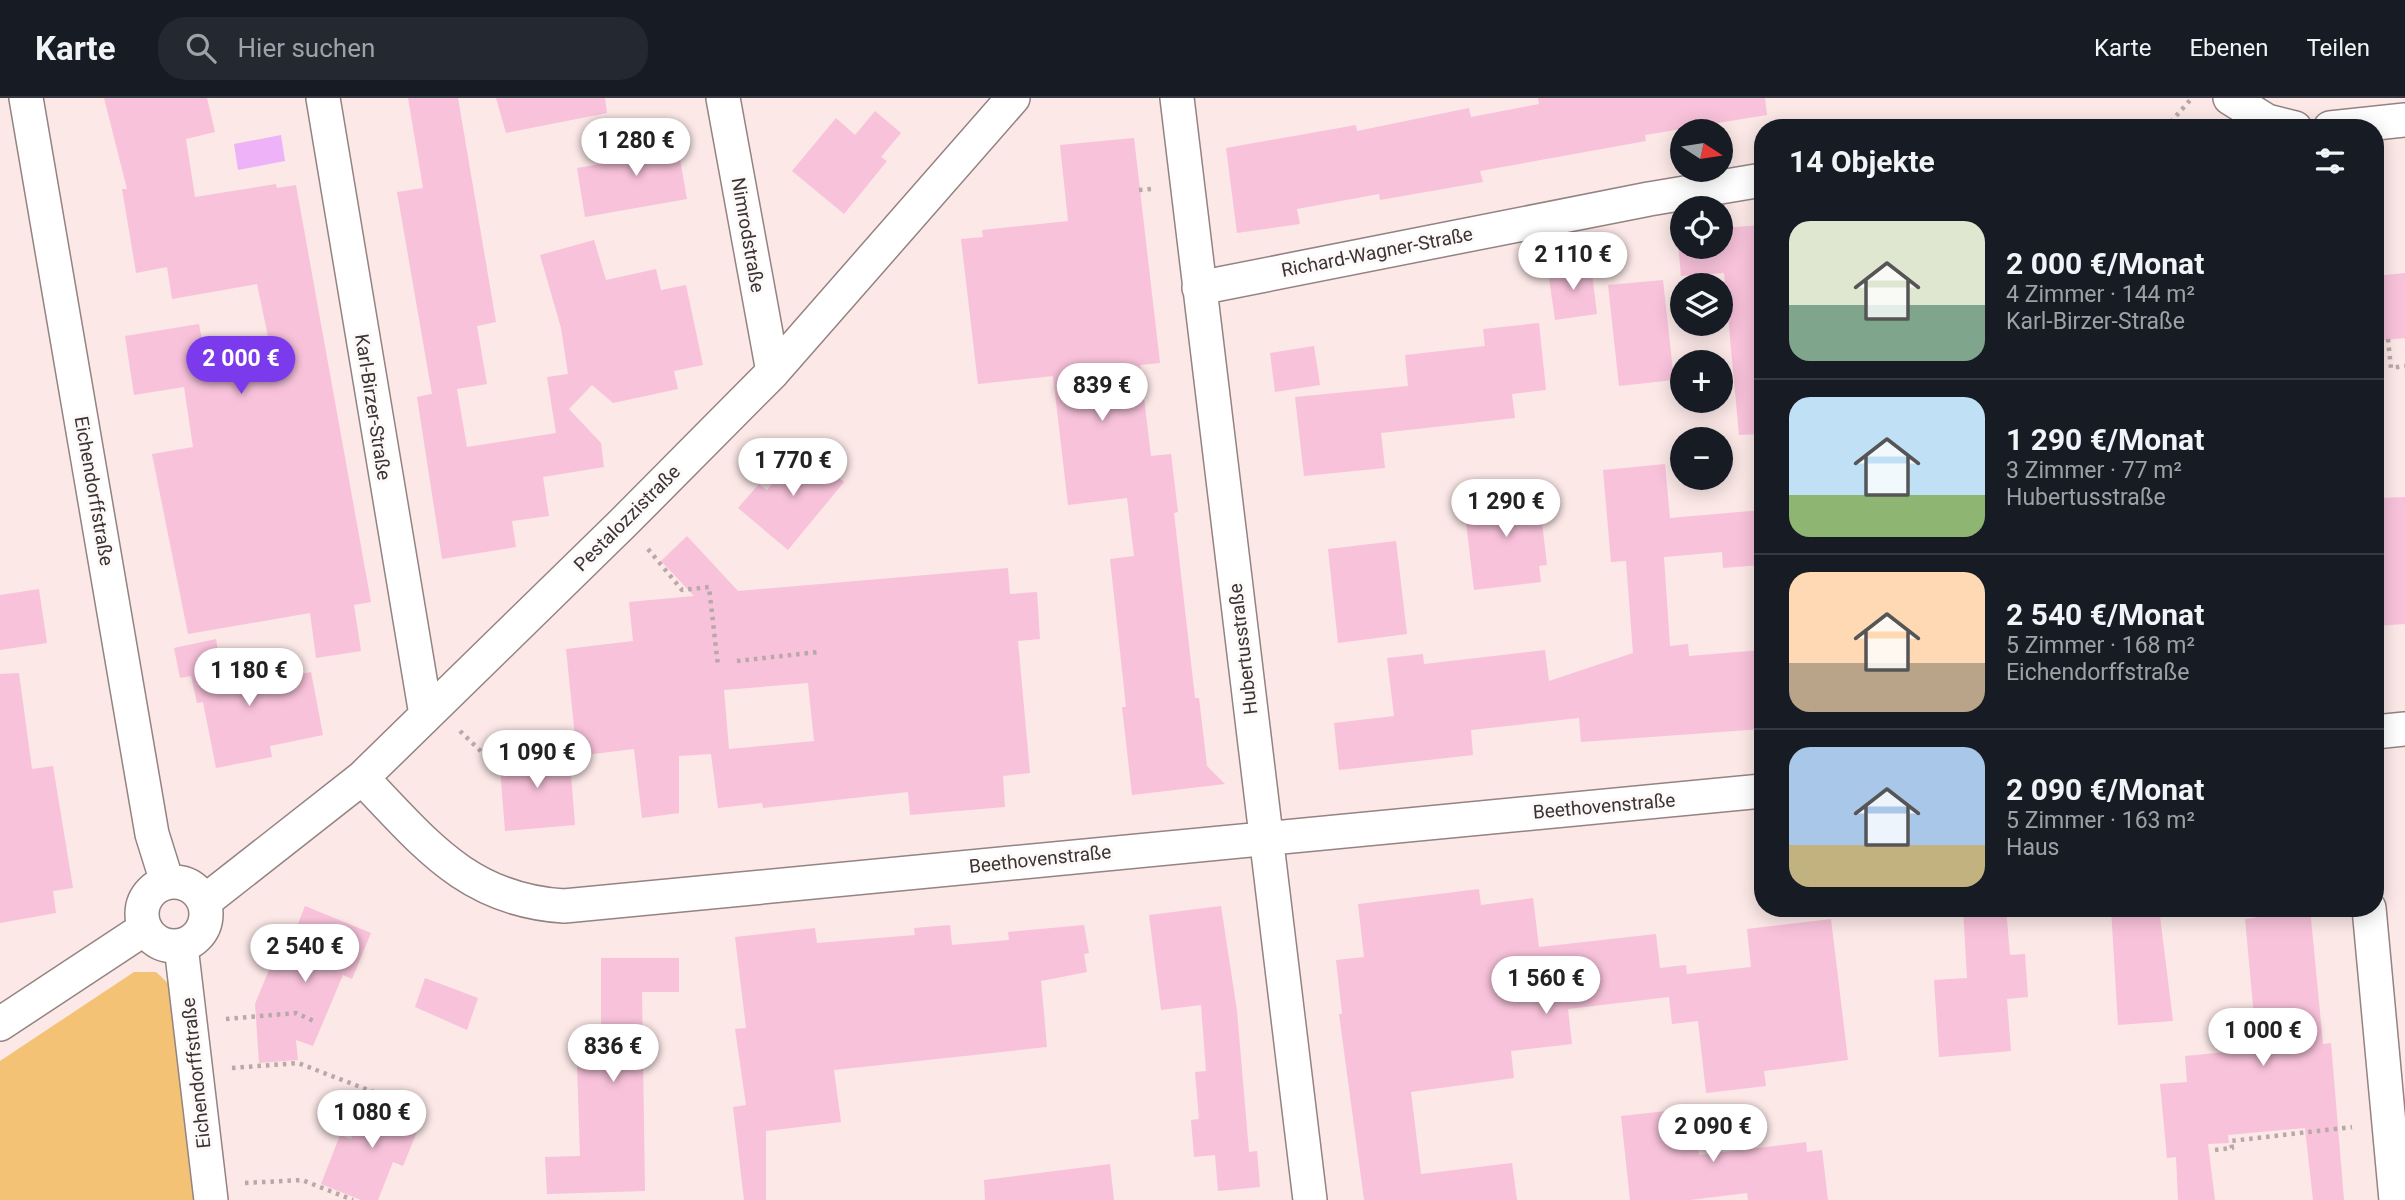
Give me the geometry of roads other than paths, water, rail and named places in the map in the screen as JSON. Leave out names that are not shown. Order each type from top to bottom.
[{"type":"street","name":"Eichendorffstraße","points":[[26,98],[152,834],[167,881]]},
{"type":"street","name":"Karl-Birzer-Straße","points":[[323,98],[438,719]]},
{"type":"street","name":"Nimrodstraße","points":[[723,98],[773,372]]},
{"type":"street","name":"Pestalozzistraße","points":[[204,902],[438,719],[624,522],[773,372],[1013,98]]},
{"type":"street","name":"Hubertusstraße","points":[[1177,98],[1310,1200]]},
{"type":"street","points":[[2230,98],[2264,119]]},
{"type":"street","points":[[2384,122],[2405,120]]},
{"type":"street","name":"Richard-Wagner-Straße","points":[[1199,288],[1649,199],[1754,181]]},
{"type":"street","points":[[2384,731],[2405,729]]},
{"type":"street","name":"Beethovenstraße","points":[[362,778],[462,873],[502,895],[551,905],[1754,792]]},
{"type":"street","points":[[167,881],[182,882],[195,889],[204,902],[206,920],[197,937],[181,946],[166,946],[154,940],[144,929],[141,909],[150,891],[167,881]]},
{"type":"street","points":[[2370,917],[2396,1200]]},
{"type":"street","points":[[0,1024],[144,929]]},
{"type":"street","name":"Eichendorffstraße","points":[[181,946],[211,1200]]}]
